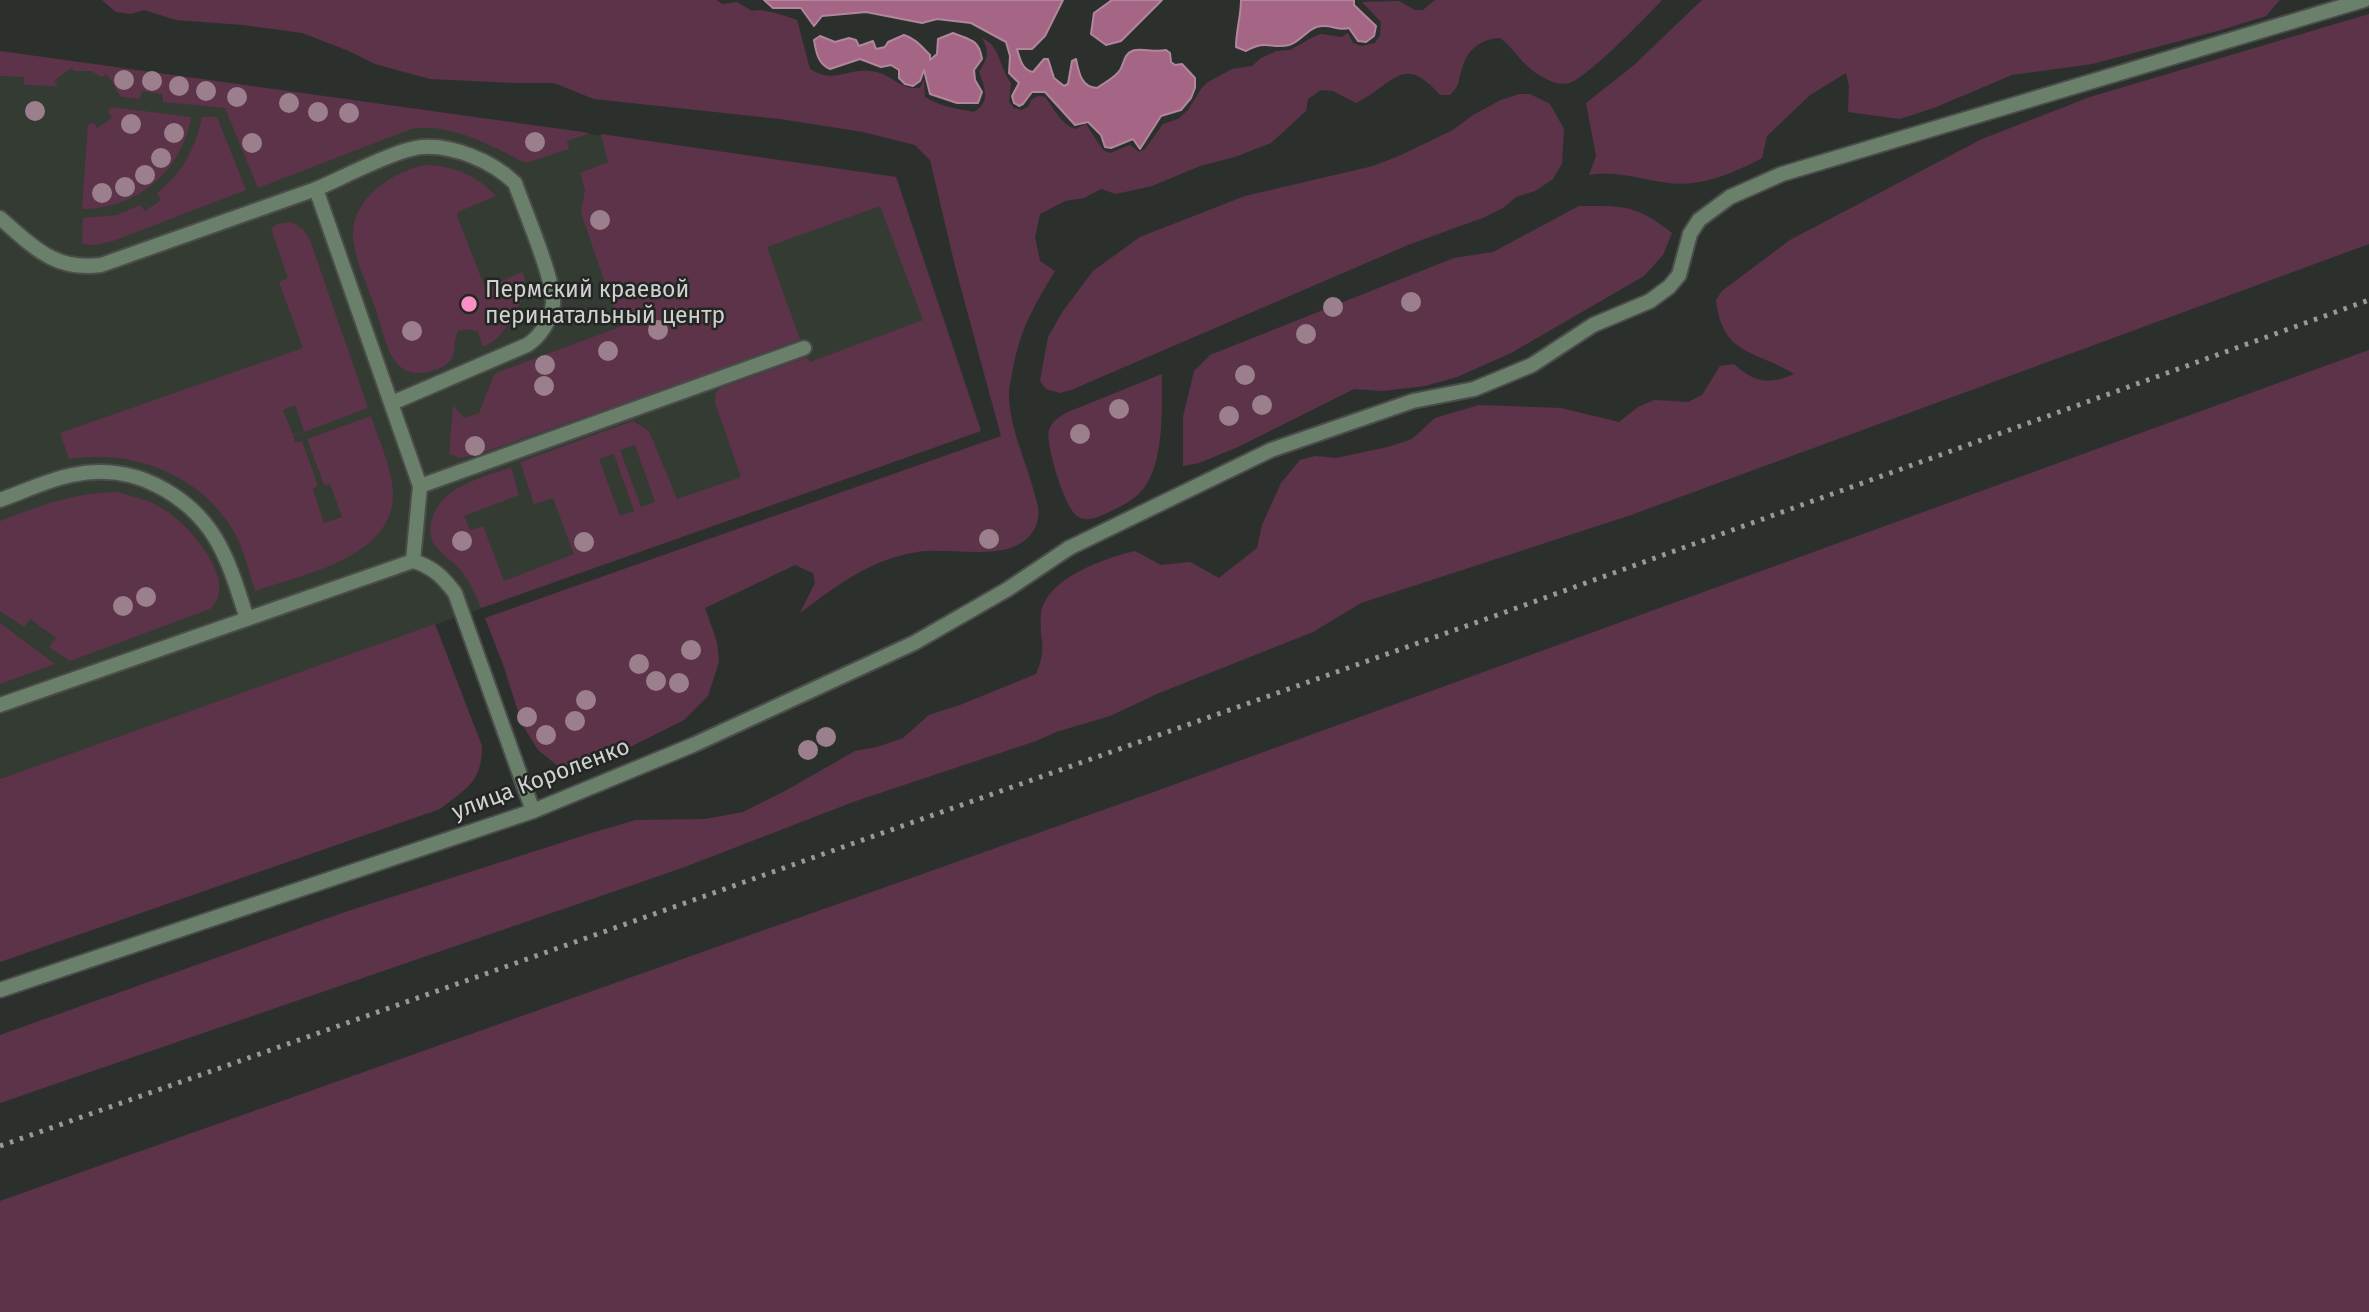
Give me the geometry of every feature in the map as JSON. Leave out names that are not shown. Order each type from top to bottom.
[{"type":"street","name":"улица Короленко","points":[[0,990],[533,811],[692,745],[914,643],[1008,589],[1069,548],[1271,450],[1413,401],[1474,389],[1532,365],[1593,325],[1650,301],[1669,287],[1679,275],[1690,234],[1699,220],[1730,197],[1782,174],[1817,161],[2233,41],[2364,0]]},
{"type":"street","points":[[0,218],[53,260],[69,266],[85,267],[101,265],[317,189],[421,147],[443,149],[488,163],[515,183],[550,285],[553,302],[545,325],[537,338],[527,345],[392,403]]},
{"type":"street","points":[[317,189],[420,486],[414,561]]},
{"type":"street","points":[[420,486],[804,348]]},
{"type":"street","points":[[0,500],[78,474],[106,472],[145,480],[183,500],[211,530],[233,574],[247,619]]},
{"type":"street","points":[[0,705],[414,561],[433,569],[455,593],[533,811]]},
{"type":"shaded area","points":[[102,0],[737,2],[752,11],[768,11],[797,20],[810,69],[833,76],[861,71],[877,72],[912,88],[920,88],[924,79],[925,97],[942,105],[974,112],[985,99],[985,89],[979,72],[987,55],[982,38],[993,46],[1011,83],[1009,102],[1014,108],[1021,110],[1028,107],[1031,100],[1038,96],[1045,97],[1065,123],[1075,129],[1086,124],[1103,150],[1110,153],[1130,145],[1139,152],[1145,149],[1163,124],[1178,119],[1188,110],[1208,82],[1232,69],[1252,66],[1261,58],[1277,51],[1290,50],[1321,34],[1342,37],[1348,33],[1353,43],[1361,46],[1375,43],[1380,35],[1381,22],[1362,2],[1399,1],[1415,10],[1423,10],[1435,0],[1662,0],[1589,71],[1569,83],[1557,83],[1539,75],[1500,38],[1493,39],[1476,46],[1467,56],[1458,85],[1450,95],[1440,95],[1427,82],[1407,74],[1389,81],[1356,103],[1333,91],[1321,90],[1308,99],[1306,111],[1271,143],[1235,157],[1200,166],[1152,186],[1116,194],[1101,189],[1084,198],[1065,201],[1040,214],[1035,237],[1040,261],[1055,271],[1024,329],[1016,353],[1009,394],[1015,432],[1038,508],[1037,524],[1030,536],[1015,546],[1002,550],[917,552],[884,561],[841,584],[800,613],[815,583],[813,573],[795,565],[705,608],[717,642],[719,662],[708,696],[684,720],[604,760],[578,768],[558,766],[538,750],[522,724],[485,618],[1001,436],[956,270],[930,160],[915,145],[863,132],[780,119],[594,99],[554,83],[430,79],[375,64],[302,33],[176,20],[144,10],[131,14],[116,12]]},
{"type":"shaded area","points":[[764,0],[1063,0],[1045,36],[1032,49],[1017,49],[1026,69],[1033,72],[1044,59],[1048,59],[1054,78],[1064,86],[1068,84],[1072,61],[1076,59],[1084,82],[1097,88],[1118,73],[1129,52],[1166,50],[1170,53],[1171,62],[1175,65],[1182,64],[1195,78],[1195,88],[1181,110],[1161,116],[1140,149],[1133,139],[1111,148],[1105,147],[1101,135],[1088,122],[1075,125],[1045,92],[1032,92],[1019,106],[1014,103],[1012,96],[1019,83],[1009,73],[1010,56],[1006,42],[971,23],[937,19],[922,23],[866,12],[822,16],[814,26],[801,8],[773,8]]},
{"type":"shaded area","points":[[1112,0],[1162,0],[1121,41],[1106,45],[1091,34],[1094,13]]},
{"type":"shaded area","points":[[1241,0],[1354,0],[1354,5],[1376,26],[1374,36],[1366,42],[1358,41],[1349,28],[1322,26],[1289,45],[1263,45],[1246,51],[1236,47]]},
{"type":"shaded area","points":[[1702,0],[2280,0],[2266,16],[2092,64],[2012,75],[1900,119],[1848,112],[1849,86],[1846,73],[1810,95],[1767,136],[1762,158],[1729,174],[1681,184],[1619,175],[1589,175],[1596,156],[1586,103],[1633,66]]},
{"type":"shaded area","points":[[2369,14],[2369,244],[1631,515],[1361,603],[1313,632],[1159,693],[1110,716],[853,802],[682,868],[0,1103],[0,1035],[345,912],[598,831],[636,820],[705,819],[743,812],[855,751],[903,738],[929,715],[1036,674],[1042,657],[1041,615],[1045,602],[1064,581],[1093,565],[1135,551],[1161,565],[1190,562],[1219,578],[1257,548],[1262,525],[1281,483],[1300,460],[1315,456],[1336,458],[1388,447],[1412,439],[1435,418],[1479,405],[1561,408],[1619,422],[1638,407],[1654,400],[1688,402],[1702,395],[1720,366],[1734,364],[1749,375],[1770,381],[1794,374],[1733,342],[1725,332],[1716,300],[1722,291],[1790,240],[1982,139],[2090,97]]},
{"type":"shaded area","points":[[953,33],[973,41],[981,52],[982,59],[974,70],[975,80],[982,92],[978,103],[957,103],[930,94],[924,70],[920,81],[913,86],[905,84],[899,78],[899,70],[891,65],[881,67],[860,59],[830,69],[820,61],[814,40],[820,36],[835,42],[849,38],[856,40],[859,46],[873,41],[876,49],[885,47],[888,42],[904,35],[921,46],[930,55],[930,60],[937,54],[938,39]]},
{"type":"shaded area","name":"Пермский краевой перинатальный центр","points":[[0,51],[896,177],[981,431],[0,779]]},
{"type":"shaded area","points":[[0,51],[590,133],[567,141],[569,149],[526,163],[456,132],[411,129],[258,188],[225,108],[163,102],[163,94],[142,91],[140,99],[121,97],[107,74],[102,77],[91,71],[74,71],[71,68],[54,81],[58,86],[24,85],[24,77],[0,76]]},
{"type":"shaded area","points":[[1519,94],[1530,94],[1550,104],[1564,129],[1562,163],[1553,179],[1535,191],[1516,197],[1503,208],[1485,217],[1408,245],[1071,390],[1060,393],[1046,389],[1040,381],[1048,337],[1063,311],[1093,271],[1140,237],[1245,196],[1373,166],[1453,130],[1473,115]]},
{"type":"shaded area","points":[[111,107],[191,117],[178,154],[154,183],[121,202],[82,209],[88,124],[94,123],[97,128],[112,118],[108,112]]},
{"type":"shaded area","points":[[202,117],[217,117],[246,190],[113,241],[95,245],[82,244],[83,218],[117,215],[140,205],[145,211],[161,200],[157,193],[187,160]]},
{"type":"shaded area","points":[[601,134],[896,177],[981,431],[481,608],[465,576],[437,548],[431,536],[435,510],[452,492],[474,480],[511,467],[519,495],[464,516],[470,530],[483,526],[504,581],[574,554],[553,498],[534,504],[520,462],[633,421],[649,431],[677,499],[741,477],[715,403],[716,392],[807,357],[810,362],[923,320],[880,206],[767,247],[800,339],[479,454],[460,458],[449,454],[453,405],[464,418],[479,413],[494,375],[498,372],[620,327],[581,213],[585,190],[580,173],[608,162]],"holes":[[[635,445],[655,502],[641,507],[620,450]],[[614,454],[634,511],[620,516],[599,459]]]},
{"type":"shaded area","points":[[424,165],[463,173],[481,182],[496,196],[458,212],[457,216],[484,285],[488,287],[522,272],[525,287],[514,316],[495,339],[483,347],[478,332],[468,329],[458,331],[453,355],[446,365],[416,373],[405,370],[390,352],[359,265],[353,236],[359,210],[376,189],[400,174]]},
{"type":"shaded area","points":[[1579,206],[1618,207],[1648,217],[1672,233],[1663,255],[1644,276],[1511,353],[1457,377],[1425,386],[1383,391],[1354,389],[1238,447],[1199,463],[1183,466],[1183,417],[1194,371],[1210,355],[1454,258],[1493,252]]},
{"type":"shaded area","points":[[291,222],[303,229],[310,240],[368,408],[293,436],[295,443],[302,441],[318,486],[313,489],[324,523],[342,517],[330,484],[324,485],[307,439],[371,416],[388,464],[393,493],[389,515],[379,533],[362,548],[320,570],[255,591],[237,537],[213,504],[196,489],[177,477],[136,461],[114,457],[69,459],[60,433],[303,348],[279,282],[288,278],[271,228],[277,224]],"holes":[[[295,405],[304,431],[293,435],[283,410]]]},
{"type":"shaded area","points":[[2369,350],[2369,1312],[0,1312],[0,1201],[1151,793]]},
{"type":"shaded area","points":[[1162,374],[1159,446],[1152,474],[1146,485],[1129,502],[1104,515],[1089,519],[1077,516],[1067,501],[1057,475],[1050,448],[1050,427],[1068,412]]},
{"type":"shaded area","points":[[118,492],[158,506],[185,527],[208,554],[219,584],[218,598],[210,609],[70,661],[49,647],[56,638],[30,619],[24,627],[0,611],[0,521],[72,497]]},
{"type":"shaded area","points":[[0,623],[55,664],[0,684]]},
{"type":"shaded area","points":[[435,624],[482,746],[476,776],[440,809],[0,962],[0,779]]},
{"type":"railway","points":[[0,1146],[1500,614],[2369,300]]},
{"type":"place","name":"Пермский краевой перинатальный центр","points":[[469,304]]}]
